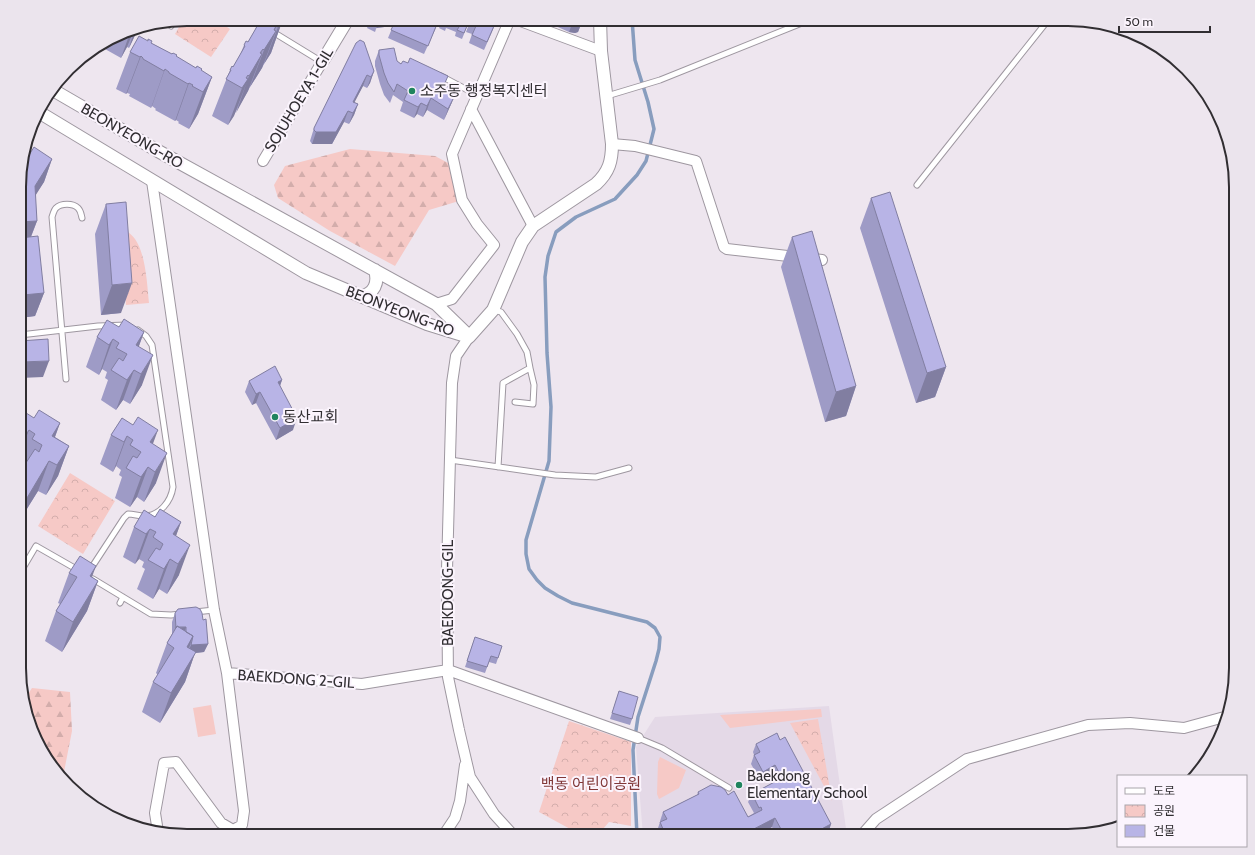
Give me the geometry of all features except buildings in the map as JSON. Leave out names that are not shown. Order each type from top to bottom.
[{"type":"street","name":"SOJUHOEYA 1-GIL","points":[[263,161],[344,26]]},
{"type":"street","points":[[436,304],[452,299],[494,245],[477,224],[462,200],[452,154],[507,26]]},
{"type":"street","points":[[535,26],[601,51]]},
{"type":"street","points":[[469,337],[493,310],[522,242],[533,226],[596,184],[608,168],[612,157],[612,144],[601,51],[600,26]]},
{"type":"street","name":"BEONYEONG-RO","points":[[57,92],[158,151],[436,304],[469,337]]},
{"type":"street","points":[[471,109],[533,226]]},
{"type":"street","name":"BEONYEONG-RO","points":[[44,115],[306,273],[427,324],[469,337]]},
{"type":"street","points":[[612,144],[635,146],[696,161],[724,247],[727,249],[822,260]]},
{"type":"street","points":[[152,181],[214,610],[227,673]]},
{"type":"street","points":[[361,296],[370,293],[374,289],[377,279],[375,270]]},
{"type":"street","name":"BAEKDONG-GIL","points":[[469,337],[456,356],[452,383],[448,570],[448,677],[470,777],[494,814],[508,829]]},
{"type":"street","name":"BAEKDONG 2-GIL","points":[[234,829],[242,825],[244,811],[227,673],[362,684],[448,670],[638,738]]},
{"type":"street","points":[[867,829],[876,819],[967,759],[1088,725],[1130,723],[1184,728],[1221,718]]},
{"type":"street","points":[[448,829],[455,818],[460,801],[466,758]]},
{"type":"street","name":"BAEKDONG 2-GIL","points":[[157,826],[156,813],[164,763],[176,762],[221,823],[230,829]]},
{"type":"lane","points":[[263,26],[322,62]]},
{"type":"lane","points":[[606,96],[660,80],[795,26]]},
{"type":"lane","points":[[917,185],[1043,26]]},
{"type":"lane","points":[[435,74],[477,94]]},
{"type":"lane","points":[[66,379],[52,217],[57,207],[67,204],[78,209],[82,218]]},
{"type":"lane","points":[[493,310],[501,312],[517,334],[527,352],[534,385],[533,404],[515,402]]},
{"type":"lane","points":[[26,334],[104,325],[124,325],[132,327],[146,336],[152,345],[173,487],[172,494],[165,506],[153,515],[146,516],[128,514],[87,575],[151,614],[171,616],[185,614]]},
{"type":"lane","points":[[498,467],[503,384],[530,368]]},
{"type":"lane","points":[[450,460],[555,475],[596,477],[629,468]]},
{"type":"lane","points":[[26,563],[36,546],[81,572]]},
{"type":"lane","points":[[120,603],[123,597]]},
{"type":"lane","points":[[192,613],[214,610]]},
{"type":"lane","points":[[638,738],[662,748],[729,788]]},
{"type":"shaded area","name":"Baekdong Elementary School","points":[[829,706],[846,829],[642,829],[636,747],[655,717]]},
{"type":"green space","points":[[180,26],[226,26],[230,29],[211,57],[175,34]]},
{"type":"green space","points":[[350,149],[435,156],[450,164],[459,201],[429,210],[395,266],[330,231],[278,198],[274,185],[285,166]]},
{"type":"green space","points":[[126,230],[135,239],[142,253],[149,303],[126,305],[120,231]]},
{"type":"green space","points":[[70,473],[115,501],[83,554],[38,526]]},
{"type":"green space","points":[[32,688],[70,692],[72,731],[64,772],[53,758],[38,730],[31,710],[28,694]]},
{"type":"green space","points":[[211,705],[216,734],[198,737],[193,708]]},
{"type":"green space","points":[[821,709],[822,717],[730,728],[720,715]]},
{"type":"green space","points":[[818,719],[832,801],[790,723]]},
{"type":"green space","name":"백동 어린이공원","points":[[569,721],[631,742],[631,826],[609,822],[603,829],[570,829],[539,812]]},
{"type":"green space","points":[[660,757],[686,770],[679,788],[659,799],[657,794],[658,762]]},
{"type":"waterway","points":[[633,26],[635,60],[648,102],[654,129],[646,161],[637,175],[615,199],[576,217],[556,232],[548,256],[545,277],[547,353],[551,407],[549,461],[526,540],[526,554],[529,569],[545,588],[572,603],[647,622],[655,628],[660,637],[656,661],[638,717],[633,750],[637,829]]},
{"type":"place","name":"소주동 행정복지센터","points":[[412,91]]},
{"type":"place","name":"동산교회","points":[[275,417]]},
{"type":"place","name":"Baekdong Elementary School","points":[[739,785]]}]
